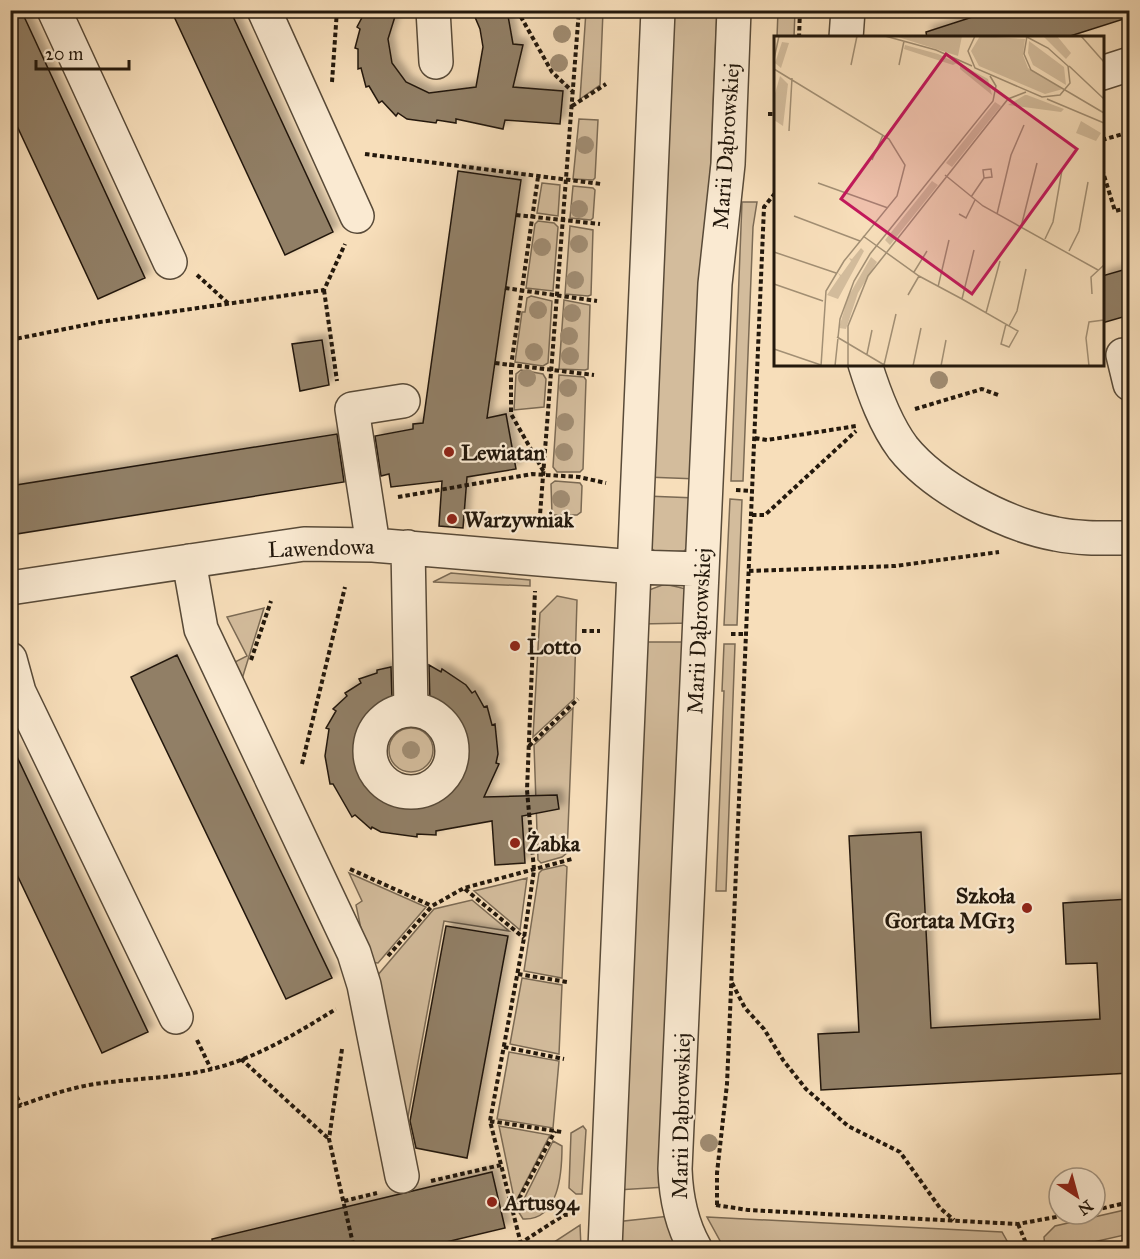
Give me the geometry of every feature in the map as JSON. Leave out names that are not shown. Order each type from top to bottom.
[{"type":"street","points":[[54,10],[170,262]]},
{"type":"street","points":[[264,10],[357,216]]},
{"type":"street","points":[[433,10],[436,62]]},
{"type":"street","points":[[605,1248],[658,10]]},
{"type":"street","name":"Marii Dąbrowskiej","points":[[695,1248],[678,1204],[675,1169],[715,284],[728,164],[734,10]]},
{"type":"street","points":[[846,36],[848,10]]},
{"type":"street","points":[[1104,71],[1130,64]]},
{"type":"street","points":[[866,366],[885,418],[903,448],[915,461],[950,488],[996,514],[1040,531],[1082,537],[1130,538]]},
{"type":"street","points":[[373,545],[352,409],[403,401]]},
{"type":"street","name":"Lawendowa","points":[[10,588],[304,544],[408,547],[634,567],[702,569]]},
{"type":"street","points":[[408,547],[411,710]]},
{"type":"street","points":[[189,561],[201,629],[354,953],[364,986],[402,1176]]},
{"type":"street","points":[[10,659],[19,692],[176,1017]]},
{"type":"path","points":[[332,83],[336,10]]},
{"type":"path","points":[[517,10],[552,72],[574,93]]},
{"type":"path","points":[[539,532],[579,10]]},
{"type":"path","points":[[799,36],[800,10]]},
{"type":"path","points":[[572,106],[606,84]]},
{"type":"path","points":[[768,114],[774,114]]},
{"type":"path","points":[[1104,139],[1130,132]]},
{"type":"path","points":[[361,145],[366,155],[601,184]]},
{"type":"path","points":[[1104,175],[1115,211],[1130,207]]},
{"type":"path","points":[[538,177],[511,366],[511,414],[545,475]]},
{"type":"path","points":[[717,1205],[717,1173],[727,1084],[764,207],[774,194]]},
{"type":"path","points":[[516,215],[600,224]]},
{"type":"path","points":[[338,389],[324,290],[357,216]]},
{"type":"path","points":[[170,262],[181,261],[230,304]]},
{"type":"path","points":[[505,288],[597,301]]},
{"type":"path","points":[[10,340],[100,322],[324,290]]},
{"type":"path","points":[[495,363],[594,375]]},
{"type":"path","points":[[911,411],[982,389],[998,395]]},
{"type":"path","points":[[755,438],[767,440],[862,424]]},
{"type":"path","points":[[752,515],[765,515],[849,437]]},
{"type":"path","points":[[366,502],[532,474],[579,477],[614,485]]},
{"type":"path","points":[[742,490],[752,491]]},
{"type":"path","points":[[749,571],[895,566],[1005,552]]},
{"type":"path","points":[[521,1244],[490,1121],[518,974],[534,870],[527,790],[536,581]]},
{"type":"path","points":[[272,781],[301,766],[345,587]]},
{"type":"path","points":[[229,690],[243,682],[271,601]]},
{"type":"path","points":[[582,631],[607,632]]},
{"type":"path","points":[[736,634],[745,634]]},
{"type":"path","points":[[528,746],[578,699]]},
{"type":"path","points":[[385,960],[432,906],[464,888],[572,859]]},
{"type":"path","points":[[347,868],[432,906]]},
{"type":"path","points":[[464,888],[524,938]]},
{"type":"path","points":[[518,974],[567,982]]},
{"type":"path","points":[[731,982],[745,1008],[764,1029],[783,1060],[806,1089],[848,1126],[900,1152],[940,1208],[954,1221]]},
{"type":"path","points":[[10,1109],[88,1085],[211,1069],[241,1059],[292,1036],[340,1007]]},
{"type":"path","points":[[342,1047],[330,1139],[354,1248]]},
{"type":"path","points":[[504,1047],[564,1059]]},
{"type":"path","points":[[241,1059],[330,1139]]},
{"type":"path","points":[[10,1083],[21,1106]]},
{"type":"path","points":[[490,1121],[562,1132]]},
{"type":"path","points":[[512,1213],[555,1131]]},
{"type":"path","points":[[1107,1207],[1130,1202]]},
{"type":"path","points":[[710,1204],[748,1210],[1018,1224],[1047,1219]]},
{"type":"path","points":[[513,1248],[564,1215],[580,1213]]},
{"type":"path","points":[[1018,1224],[1028,1248]]},
{"type":"path","points":[[491,1248],[521,1244]]},
{"type":"shaded area","points":[[586,11],[603,11],[600,85],[580,99]]},
{"type":"shaded area","points":[[667,11],[717,11],[698,479],[646,477]]},
{"type":"shaded area","points":[[778,11],[795,11],[794,36],[777,36]]},
{"type":"shaded area","points":[[579,119],[598,120],[595,178],[593,180],[573,179]]},
{"type":"shaded area","points":[[542,183],[560,185],[558,216],[537,213]]},
{"type":"shaded area","points":[[573,186],[595,190],[591,220],[570,218]]},
{"type":"shaded area","points":[[742,202],[757,202],[753,227],[743,481],[731,481]]},
{"type":"shaded area","points":[[538,221],[554,223],[558,227],[553,291],[526,288],[535,224]]},
{"type":"shaded area","points":[[570,226],[593,230],[591,295],[588,296],[565,294]]},
{"type":"shaded area","points":[[531,296],[552,301],[548,363],[543,366],[515,362],[522,312],[525,312],[527,298]]},
{"type":"shaded area","points":[[564,300],[590,305],[588,369],[585,370],[559,369]]},
{"type":"shaded area","points":[[521,370],[543,374],[546,379],[544,407],[514,410],[516,374]]},
{"type":"shaded area","points":[[559,375],[584,377],[586,380],[583,469],[580,472],[557,472],[553,467]]},
{"type":"shaded area","points":[[555,481],[580,483],[582,486],[581,512],[577,515],[552,515],[551,484]]},
{"type":"shaded area","points":[[646,496],[696,498],[688,547],[684,551],[658,553],[648,546]]},
{"type":"shaded area","points":[[730,499],[742,500],[737,625],[724,625]]},
{"type":"shaded area","points":[[451,573],[530,580],[530,586],[433,582]]},
{"type":"shaded area","points":[[665,584],[686,589],[691,623],[640,624],[649,590]]},
{"type":"shaded area","points":[[557,596],[577,600],[574,699],[533,737],[540,613]]},
{"type":"shaded area","points":[[264,608],[242,679],[233,663],[247,656],[227,617]]},
{"type":"shaded area","points":[[639,642],[690,642],[666,1187],[617,1190]]},
{"type":"shaded area","points":[[724,644],[735,644],[726,891],[716,891],[724,691],[722,691]]},
{"type":"shaded area","points":[[573,708],[567,853],[562,857],[541,863],[538,860],[534,745]]},
{"type":"shaded area","points":[[411,728],[420,729],[427,734],[432,741],[432,759],[427,766],[420,771],[411,772],[402,771],[395,766],[390,759],[389,750],[390,741],[395,734],[402,729]]},
{"type":"shaded area","points":[[564,865],[567,867],[562,978],[524,971],[539,873],[542,870]]},
{"type":"shaded area","points":[[349,873],[426,907],[378,963],[368,962],[356,905],[362,901]]},
{"type":"shaded area","points":[[527,878],[520,930],[474,891]]},
{"type":"shaded area","points":[[472,900],[509,931],[444,921],[403,1144],[371,983],[434,909]]},
{"type":"shaded area","points":[[522,978],[562,985],[559,1054],[510,1044]]},
{"type":"shaded area","points":[[509,1052],[559,1061],[553,1128],[497,1119]]},
{"type":"shaded area","points":[[499,1126],[550,1135],[515,1203]]},
{"type":"shaded area","points":[[583,1126],[586,1130],[582,1194],[576,1194],[569,1188],[571,1133]]},
{"type":"shaded area","points":[[553,1141],[562,1146],[561,1169],[556,1193],[544,1212],[535,1218],[523,1219],[518,1211]]},
{"type":"shaded area","points":[[1129,1209],[1129,1234],[1067,1248],[1045,1248],[1044,1237],[1055,1226],[1107,1226],[1107,1214]]},
{"type":"shaded area","points":[[670,1216],[684,1248],[614,1248],[615,1222]]},
{"type":"shaded area","points":[[707,1217],[1002,1232],[1011,1248],[724,1248]]},
{"type":"shaded area","points":[[580,1225],[581,1248],[545,1248]]},
{"type":"building","points":[[10,10],[21,10],[145,278],[98,299],[10,111]]},
{"type":"building","points":[[171,10],[230,10],[333,232],[285,255]]},
{"type":"building","points":[[366,10],[397,10],[388,39],[392,63],[406,82],[429,93],[476,87],[483,47],[480,29],[472,10],[507,10],[513,44],[523,45],[513,87],[563,91],[560,124],[505,120],[503,129],[456,119],[456,123],[437,120],[436,123],[407,119],[398,113],[396,116],[382,101],[379,103],[369,86],[366,87],[361,68],[358,69],[358,49],[355,48],[360,29],[357,27]]},
{"type":"building","points":[[994,10],[1130,10],[1130,17],[1070,36],[927,36],[926,32]]},
{"type":"building","points":[[458,171],[521,180],[487,418],[506,414],[516,469],[467,477],[463,528],[439,526],[442,481],[391,487],[389,474],[381,476],[375,436],[413,429],[413,424],[423,423]]},
{"type":"building","points":[[1130,268],[1130,315],[1104,322],[1104,275]]},
{"type":"building","points":[[322,340],[329,385],[300,391],[292,344]]},
{"type":"building","points":[[337,434],[344,482],[10,535],[10,486]]},
{"type":"building","points":[[177,655],[332,978],[286,999],[131,677]]},
{"type":"building","points":[[429,665],[441,672],[442,669],[466,685],[472,693],[475,691],[484,707],[487,706],[492,725],[495,724],[498,754],[496,763],[499,764],[484,797],[557,795],[559,809],[522,816],[525,863],[495,865],[492,821],[436,831],[436,835],[417,834],[417,837],[381,832],[372,827],[371,829],[355,815],[352,817],[333,784],[330,784],[325,756],[329,729],[326,728],[336,711],[333,709],[347,696],[345,693],[361,683],[359,679],[377,673],[377,670],[391,667],[392,700],[369,718],[359,743],[362,770],[377,792],[401,804],[428,803],[451,789],[465,766],[463,736],[456,722],[446,712],[430,702]]},
{"type":"building","points":[[10,742],[148,1032],[102,1053],[10,860]]},
{"type":"building","points":[[921,832],[931,1028],[1100,1019],[1097,963],[1066,964],[1063,903],[1130,899],[1130,1073],[821,1090],[818,1034],[859,1032],[849,836]]},
{"type":"building","points":[[446,926],[508,936],[467,1158],[416,1148],[410,1121]]},
{"type":"building","points":[[492,1172],[505,1228],[421,1248],[213,1248],[212,1239]]},
{"type":"place","name":"Lewiatan","points":[[449,452]]},
{"type":"place","name":"Warzywniak","points":[[452,519]]},
{"type":"place","name":"Lotto","points":[[515,646]]},
{"type":"place","name":"Żabka","points":[[515,843]]},
{"type":"place","name":"Szkoła Gortata MG13","points":[[1027,908]]},
{"type":"place","name":"Artus94","points":[[492,1202]]}]
